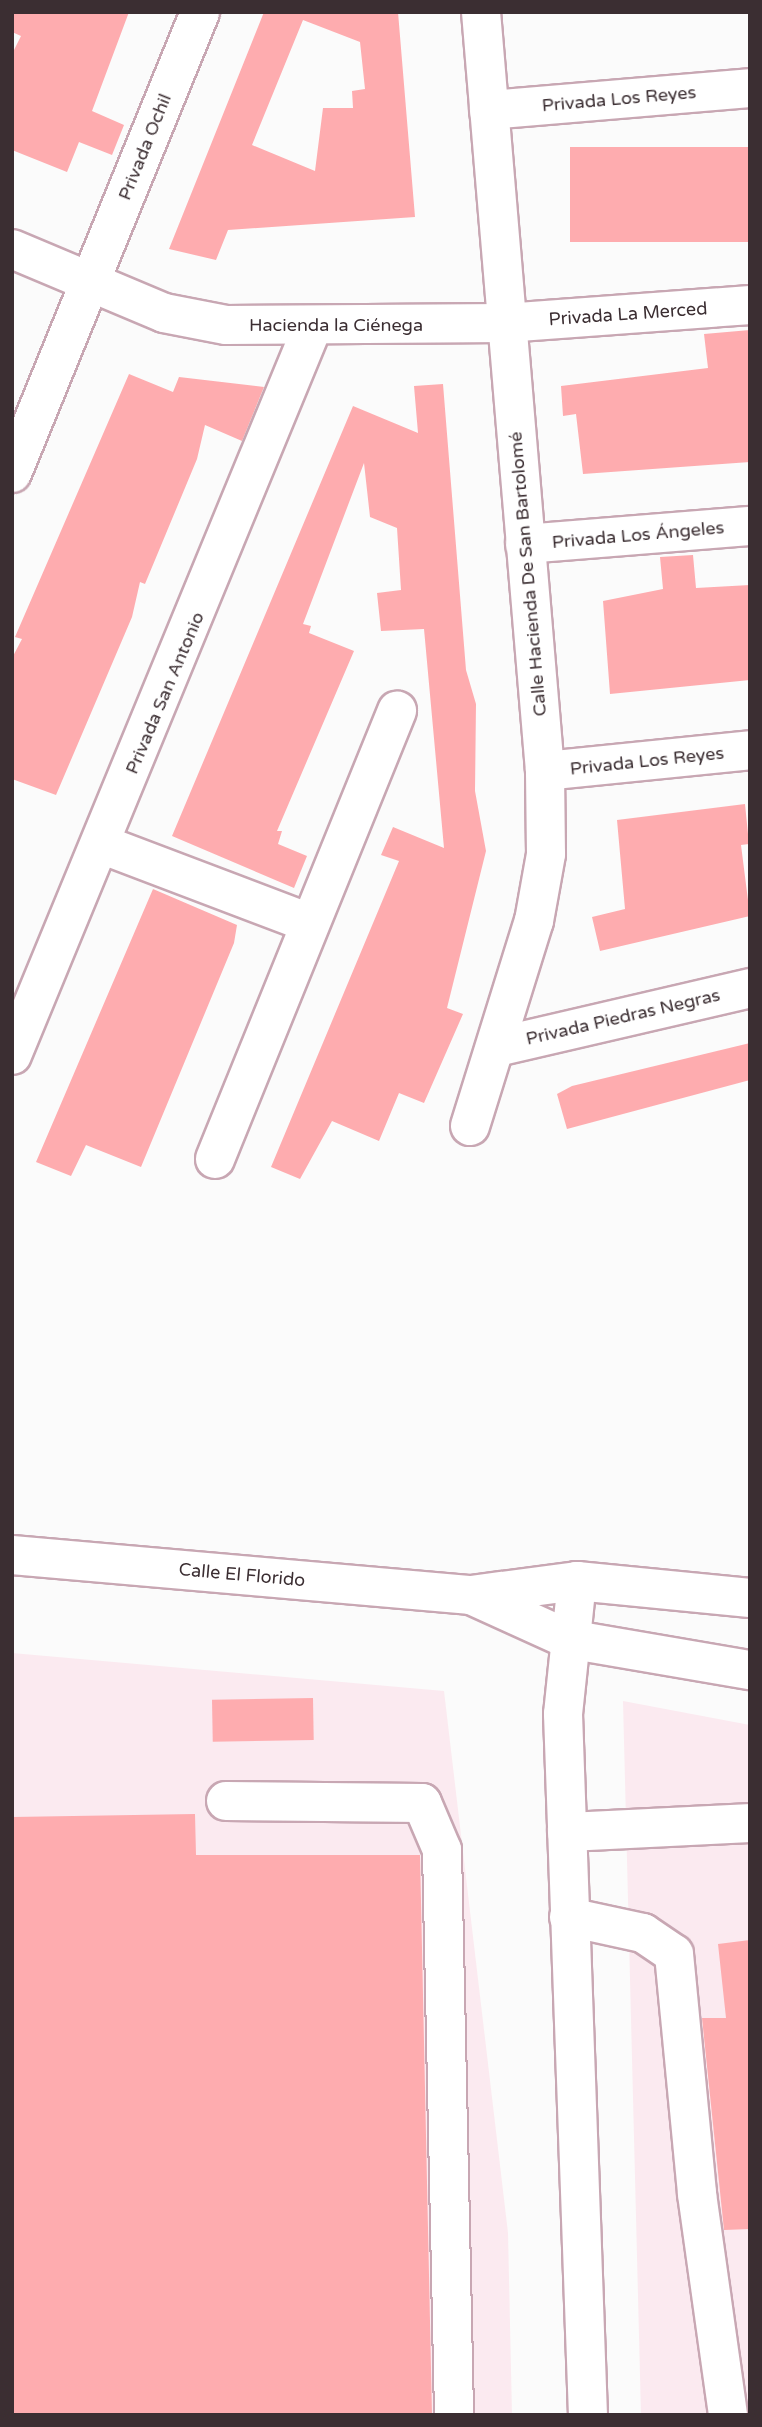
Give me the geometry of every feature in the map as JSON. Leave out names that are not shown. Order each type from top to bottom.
[{"type":"street","name":"Privada Ochil","points":[[12,473],[200,12]]},
{"type":"street","name":"Calle Hacienda De San Bartolomé","points":[[470,1126],[497,1047],[543,884],[545,771],[505,323],[481,12]]},
{"type":"street","name":"Privada Los Reyes","points":[[489,110],[750,88]]},
{"type":"street","name":"Hacienda la Ciénega","points":[[12,249],[164,313],[226,325],[312,328],[505,323]]},
{"type":"street","name":"Privada La Merced","points":[[505,323],[750,305]]},
{"type":"street","name":"Privada San Antonio","points":[[12,1055],[312,328]]},
{"type":"street","name":"Privada Los Ángeles","points":[[525,544],[750,526]]},
{"type":"street","points":[[215,1159],[397,710]]},
{"type":"street","name":"Privada Los Reyes","points":[[545,771],[750,750]]},
{"type":"street","points":[[101,844],[309,923]]},
{"type":"street","name":"Privada Piedras Negras","points":[[497,1047],[750,988]]},
{"type":"street","name":"Calle El Florido","points":[[12,1555],[471,1595],[577,1581],[750,1598]]},
{"type":"street","points":[[577,1581],[568,1639],[567,1832],[588,2415]]},
{"type":"street","name":"Calle El Florido","points":[[471,1595],[568,1639],[750,1671]]},
{"type":"street","points":[[226,1801],[422,1803],[442,1850],[454,2415]]},
{"type":"street","points":[[567,1832],[750,1823]]},
{"type":"street","points":[[569,1917],[642,1933],[674,1954],[697,2194],[728,2415]]},
{"type":"shaded area","points":[[12,1653],[444,1691],[508,2233],[512,2415],[12,2415]]},
{"type":"shaded area","points":[[623,1701],[750,1725],[750,2415],[641,2415]]},
{"type":"building","points":[[12,12],[129,12],[92,111],[124,125],[112,155],[79,142],[67,172],[12,150],[12,54],[21,36],[12,32]]},
{"type":"building","points":[[264,12],[398,12],[415,217],[228,230],[216,260],[169,249]],"holes":[[[303,20],[360,42],[365,89],[352,91],[353,108],[323,108],[315,171],[252,145]]]},
{"type":"building","points":[[570,147],[750,147],[750,242],[570,242]]},
{"type":"building","points":[[750,330],[750,462],[583,474],[576,414],[563,416],[561,386],[708,368],[704,334]]},
{"type":"building","points":[[129,374],[173,392],[179,377],[264,387],[242,441],[205,425],[197,459],[145,584],[140,582],[132,617],[56,795],[12,779],[12,658],[22,639],[15,637]]},
{"type":"building","points":[[443,384],[466,670],[476,704],[475,791],[486,851],[447,1008],[463,1014],[424,1103],[399,1093],[379,1141],[332,1121],[300,1179],[271,1167],[399,861],[381,855],[393,827],[444,848],[424,629],[381,631],[377,593],[401,590],[397,528],[370,517],[364,463],[303,624],[311,626],[309,633],[354,651],[277,831],[282,831],[278,844],[307,856],[294,888],[172,836],[353,406],[418,433],[414,386]]},
{"type":"building","points":[[693,555],[696,588],[750,585],[750,680],[610,694],[603,601],[663,589],[660,557]]},
{"type":"building","points":[[745,804],[749,844],[741,845],[750,916],[600,951],[592,917],[625,909],[617,820]]},
{"type":"building","points":[[153,889],[237,925],[234,943],[141,1167],[86,1145],[71,1176],[36,1162]]},
{"type":"building","points":[[750,1043],[750,1080],[567,1129],[557,1094],[572,1086]]},
{"type":"building","points":[[313,1698],[314,1740],[213,1742],[212,1700]]},
{"type":"building","points":[[195,1814],[196,1855],[420,1855],[432,2415],[12,2415],[12,1817]]},
{"type":"building","points":[[750,1940],[750,2229],[724,2230],[702,2018],[726,2018],[718,1944]]}]
